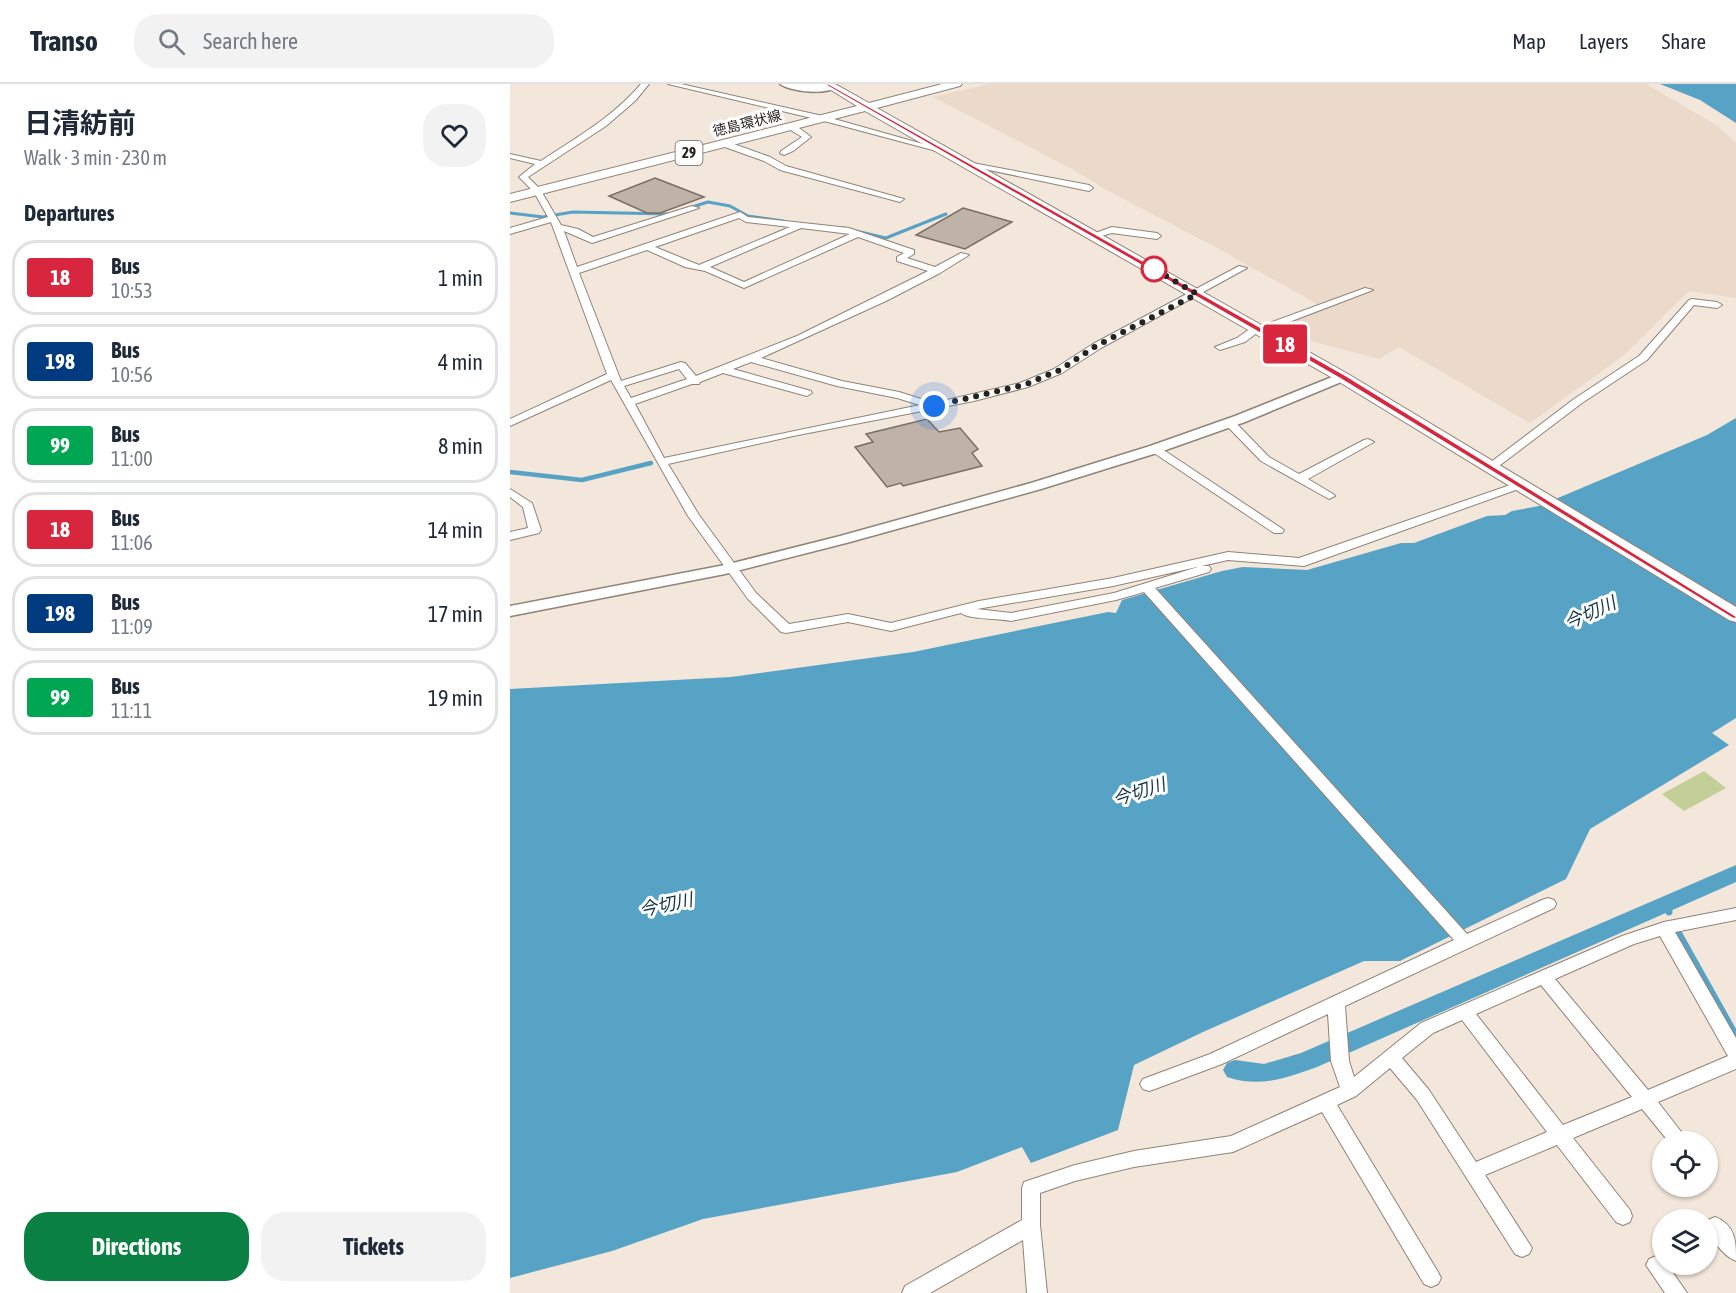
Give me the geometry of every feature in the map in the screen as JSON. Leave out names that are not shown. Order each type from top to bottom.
[{"type":"main road","name":"徳島環状線","points":[[510,198],[956,84]]},
{"type":"main road","points":[[829,85],[1342,376],[1736,616]]},
{"type":"street","points":[[645,84],[630,103],[607,123],[541,163],[523,177],[537,191],[555,222],[616,380],[661,462],[694,516],[752,596],[786,629],[848,618],[891,627],[979,605],[1113,582],[1216,557],[1248,556],[1304,562]]},
{"type":"street","points":[[672,84],[945,151]]},
{"type":"street","points":[[785,84],[805,88],[829,85]]},
{"type":"street","points":[[784,153],[795,149],[800,141],[807,137],[792,127]]},
{"type":"street","points":[[725,144],[767,159],[783,168],[900,199]]},
{"type":"street","points":[[510,156],[541,163]]},
{"type":"street","points":[[965,163],[1089,188]]},
{"type":"street","points":[[510,231],[555,222],[592,240],[695,208]]},
{"type":"street","points":[[575,271],[740,215],[746,219],[849,231],[879,237],[911,252],[900,259],[937,271]]},
{"type":"street","points":[[700,268],[799,226]]},
{"type":"street","points":[[1094,236],[1112,230],[1157,236]]},
{"type":"street","points":[[648,247],[688,265],[707,269],[744,285],[858,234]]},
{"type":"street","points":[[628,403],[753,359],[937,271],[964,255]]},
{"type":"street","points":[[661,462],[793,433],[934,406],[1033,382],[1060,370],[1096,346],[1242,268]]},
{"type":"street","points":[[1220,347],[1243,342],[1259,329],[1368,290]]},
{"type":"street","points":[[1491,467],[1578,401],[1643,358],[1692,302],[1717,305]]},
{"type":"street","points":[[753,359],[841,384],[899,394],[934,406]]},
{"type":"street","points":[[510,423],[616,380],[681,365],[695,381]]},
{"type":"street","points":[[725,370],[807,393]]},
{"type":"street","points":[[774,384],[794,371]]},
{"type":"street","points":[[510,612],[731,567],[845,539],[1014,492],[1155,449],[1230,423],[1342,376]]},
{"type":"street","points":[[1230,423],[1265,459],[1329,496]]},
{"type":"street","points":[[1299,479],[1368,442]]},
{"type":"street","points":[[1155,449],[1278,530]]},
{"type":"street","points":[[949,614],[998,614],[1011,617],[1116,596],[1231,563],[1286,565],[1304,562],[1523,486]]},
{"type":"street","points":[[510,536],[535,530],[528,505],[512,495]]},
{"type":"street","points":[[1147,588],[1461,938]]},
{"type":"street","points":[[1149,1084],[1216,1059],[1336,1003],[1461,938],[1548,904]]},
{"type":"street","points":[[1037,1293],[1031,1225],[1031,1188],[1075,1173],[1134,1159],[1233,1144],[1350,1091],[1428,1028],[1628,940],[1664,928],[1736,914]]},
{"type":"street","points":[[1664,928],[1736,1054]]},
{"type":"street","points":[[1544,978],[1671,1131]]},
{"type":"street","points":[[1336,1003],[1340,1061],[1350,1091]]},
{"type":"street","points":[[1465,1012],[1623,1216]]},
{"type":"street","points":[[1391,1057],[1423,1095],[1522,1248]]},
{"type":"street","points":[[1472,1172],[1736,1061]]},
{"type":"street","points":[[1326,1103],[1431,1278]]},
{"type":"street","points":[[912,1293],[1031,1225]]},
{"type":"street","points":[[1718,1230],[1736,1252]]},
{"type":"street","points":[[1664,1275],[1677,1293]]},
{"type":"shaded area","points":[[989,84],[1646,84],[1716,125],[1736,143],[1736,298],[1689,291],[1624,355],[1530,423],[1399,347],[1379,359],[1269,330],[1317,304],[1074,170],[933,97]]},
{"type":"green space","points":[[1704,771],[1726,788],[1684,811],[1662,794]]},
{"type":"water","points":[[1660,84],[1736,84],[1736,123],[1700,100]]},
{"type":"water","name":"今切川","points":[[1736,418],[1736,718],[1712,733],[1729,745],[1590,829],[1566,879],[1400,961],[1364,961],[1134,1065],[1118,1130],[1031,1163],[1022,1147],[957,1172],[703,1219],[612,1251],[510,1278],[510,689],[731,677],[913,652],[1108,612],[1116,613],[1122,600],[1222,571],[1243,567],[1307,570],[1401,543],[1414,543],[1487,516],[1505,515],[1512,511],[1539,506],[1707,435]]},
{"type":"building","points":[[655,178],[704,197],[660,213],[647,213],[609,196]]},
{"type":"building","points":[[963,208],[1012,222],[965,249],[916,235]]},
{"type":"building","points":[[927,419],[939,432],[960,428],[978,449],[972,453],[982,466],[903,486],[901,483],[887,487],[855,447],[873,442],[866,434]]},
{"type":"waterway","points":[[689,208],[708,202],[730,206],[748,216],[783,221]]},
{"type":"waterway","points":[[510,213],[543,217],[573,212],[668,214]]},
{"type":"waterway","points":[[843,228],[886,238],[946,214]]},
{"type":"waterway","points":[[510,472],[582,480],[651,463]]},
{"type":"waterway","points":[[1235,1070],[1245,1073],[1264,1073],[1281,1070],[1309,1060],[1736,873]]},
{"type":"waterway","points":[[1667,905],[1669,912]]},
{"type":"waterway","points":[[1679,934],[1736,1036]]},
{"type":"bus line","name":"18","points":[[827,84],[1342,376],[1736,616]]},
{"type":"route","points":[[934,406],[1024,385],[1060,370],[1096,346],[1197,294],[1154,269]]}]
